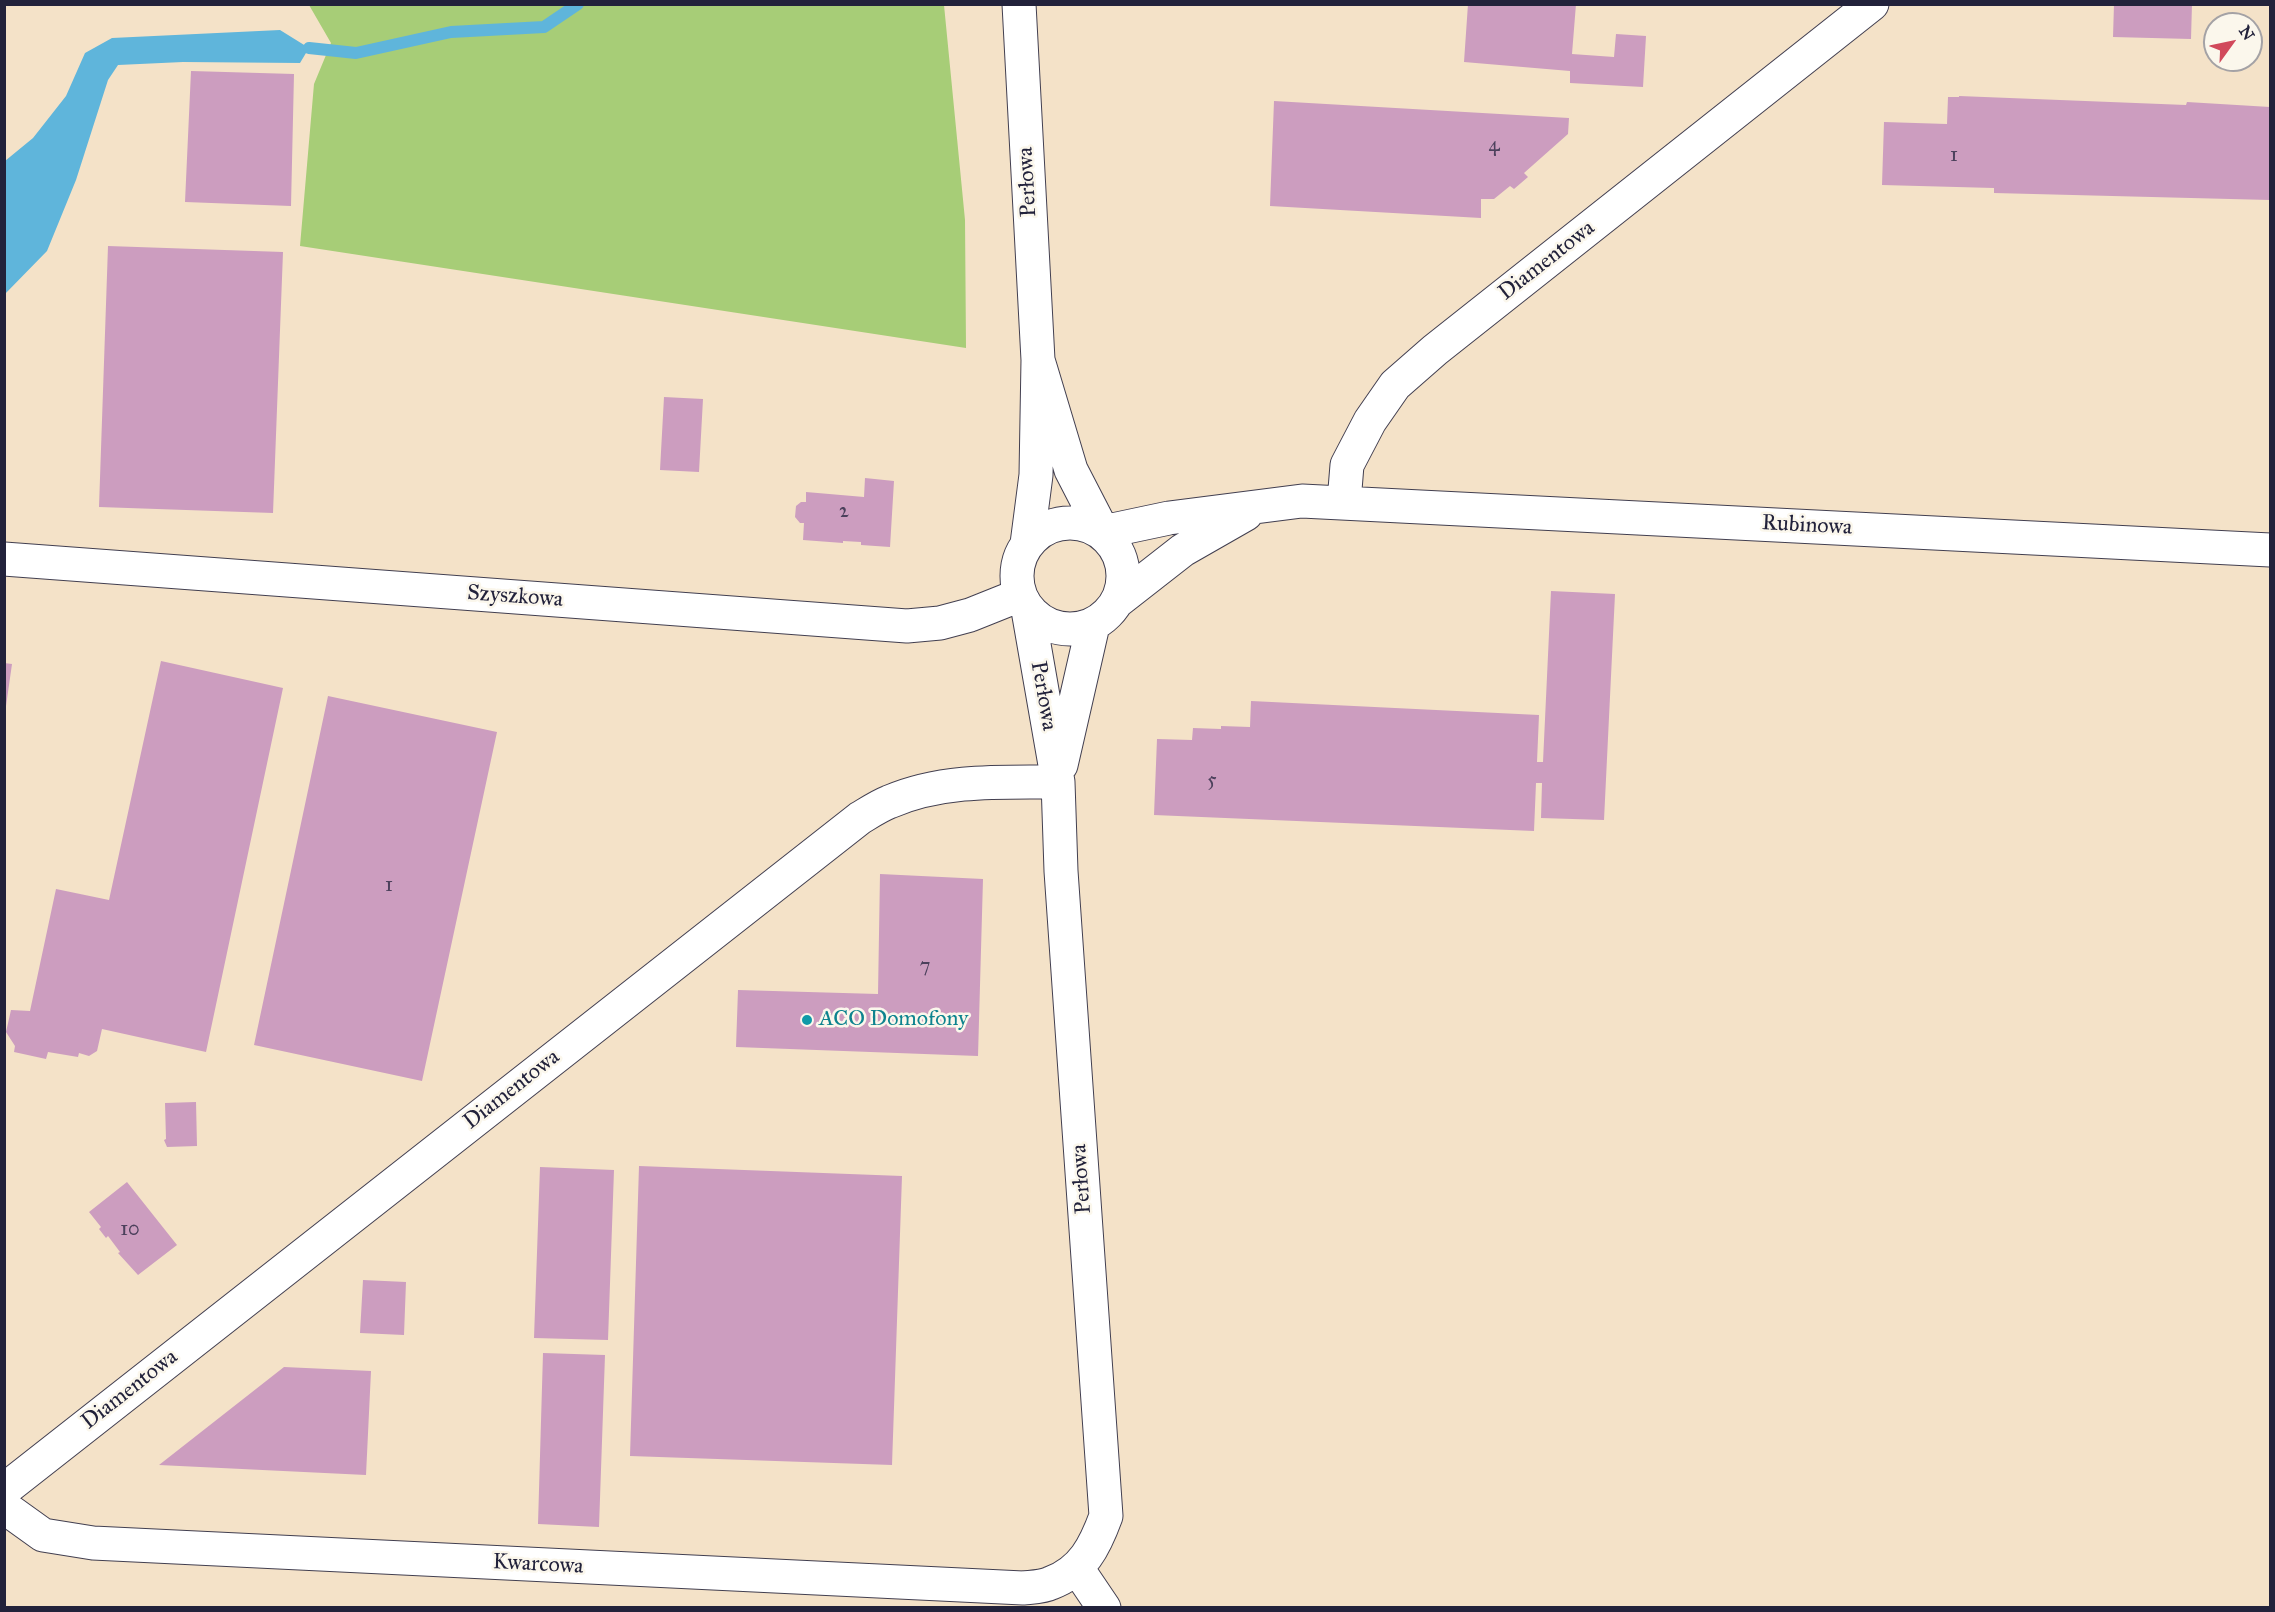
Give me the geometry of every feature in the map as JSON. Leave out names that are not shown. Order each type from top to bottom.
[{"type":"street","name":"Perłowa","points":[[1018,4],[1038,360],[1036,475],[1027,544]]},
{"type":"street","name":"Diamentowa","points":[[1344,502],[1347,465],[1370,420],[1395,386],[1435,350],[1872,4]]},
{"type":"street","name":"Perłowa","points":[[1038,360],[1071,470],[1103,532]]},
{"type":"street","points":[[1103,532],[1169,518],[1302,501],[1344,502]]},
{"type":"street","name":"Rubinowa","points":[[1344,502],[2271,550]]},
{"type":"street","points":[[1119,600],[1124,583],[1123,565],[1117,549],[1103,532],[1090,526],[1073,522],[1056,524],[1039,532],[1027,544],[1019,560],[1016,578],[1024,602],[1042,622],[1059,628],[1076,630],[1093,625],[1108,615],[1119,600],[1183,550],[1258,507]]},
{"type":"street","name":"Szyszkowa","points":[[4,559],[907,626],[940,623],[1024,602]]},
{"type":"street","name":"Perłowa","points":[[1024,602],[1058,782],[1060,871],[1106,1516],[1096,1543],[1077,1568]]},
{"type":"street","name":"Perłowa","points":[[1058,782],[1093,625]]},
{"type":"street","name":"Diamentowa","points":[[4,1490],[860,818],[889,802],[950,785],[986,781],[1058,782]]},
{"type":"street","name":"Kwarcowa","points":[[4,1507],[43,1535],[93,1543],[1023,1588],[1051,1584],[1077,1568]]},
{"type":"street","points":[[1077,1568],[1104,1608]]},
{"type":"green space","points":[[309,5],[944,5],[965,220],[966,348],[300,246],[314,84],[331,43]]},
{"type":"water","points":[[280,30],[309,48],[300,63],[183,62],[118,65],[108,80],[76,180],[47,251],[5,294],[5,161],[33,138],[66,96],[85,53],[112,38]]},
{"type":"building","points":[[1468,4],[1576,4],[1572,54],[1614,57],[1616,34],[1646,36],[1643,87],[1570,83],[1570,71],[1464,62]]},
{"type":"building","points":[[2114,4],[2192,4],[2191,39],[2113,37]]},
{"type":"building","points":[[191,71],[294,74],[291,206],[185,202]]},
{"type":"building","points":[[1948,97],[2186,105],[2187,102],[2270,107],[2270,200],[1994,193],[1994,188],[1882,185],[1884,122],[1947,124]]},
{"type":"building","points":[[1274,101],[1569,118],[1568,134],[1524,173],[1528,177],[1514,189],[1510,186],[1494,199],[1481,199],[1481,218],[1270,206]]},
{"type":"building","points":[[108,246],[283,252],[273,513],[99,507]]},
{"type":"building","points":[[664,397],[703,399],[699,472],[660,470]]},
{"type":"building","points":[[865,478],[894,481],[890,547],[861,545],[861,542],[803,540],[804,523],[800,523],[795,517],[796,506],[801,502],[806,502],[806,492],[864,497]]},
{"type":"building","points":[[1551,591],[1615,594],[1604,820],[1541,818],[1542,783],[1536,783],[1534,831],[1154,815],[1157,739],[1192,740],[1193,728],[1250,727],[1251,701],[1539,715],[1537,762],[1543,762]]},
{"type":"building","points":[[161,661],[283,688],[206,1052],[102,1029],[97,1051],[89,1056],[79,1053],[78,1057],[48,1052],[46,1059],[14,1052],[15,1046],[6,1032],[11,1010],[30,1011],[56,889],[109,900]]},
{"type":"building","points":[[4,663],[12,664],[6,706],[4,706]]},
{"type":"building","points":[[328,696],[497,732],[422,1081],[254,1045]]},
{"type":"building","points":[[880,874],[983,879],[978,1056],[736,1047],[738,990],[878,994]]},
{"type":"building","points":[[196,1102],[197,1146],[167,1147],[164,1140],[166,1139],[165,1103]]},
{"type":"building","points":[[639,1166],[902,1176],[892,1465],[630,1456]]},
{"type":"building","points":[[540,1167],[614,1170],[608,1340],[534,1338]]},
{"type":"building","points":[[127,1182],[177,1245],[138,1275],[118,1253],[120,1252],[108,1236],[106,1238],[99,1229],[101,1227],[89,1212]]},
{"type":"building","points":[[363,1280],[406,1282],[404,1335],[360,1333]]},
{"type":"building","points":[[543,1353],[605,1355],[599,1527],[538,1524]]},
{"type":"building","points":[[284,1367],[371,1371],[366,1475],[159,1465]]},
{"type":"waterway","points":[[309,48],[356,53],[451,32],[544,27],[578,4]]},
{"type":"place","name":"ACO Domofony","points":[[807,1020]]}]
